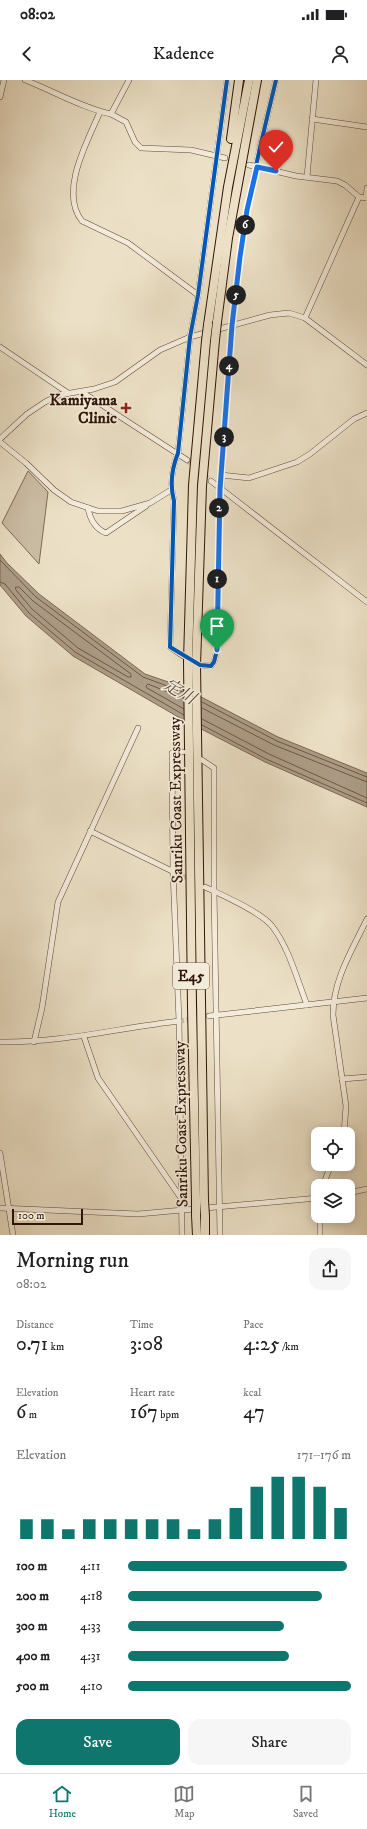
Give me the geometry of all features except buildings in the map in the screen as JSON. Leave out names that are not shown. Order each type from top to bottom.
[{"type":"highway","points":[[220,237],[239,80]]},
{"type":"highway","name":"Sanriku Coast Expressway","points":[[205,1235],[200,1201],[186,752],[185,659],[193,485],[206,341],[220,237],[249,80]]},
{"type":"highway","name":"Sanriku Coast Expressway","points":[[200,1201],[198,665],[202,486],[215,340],[228,238],[257,80]]},
{"type":"highway","points":[[255,89],[261,80]]},
{"type":"highway","name":"Sanriku Coast Expressway","points":[[197,1235],[201,1216]]},
{"type":"street","points":[[0,97],[4,80]]},
{"type":"street","points":[[25,80],[100,112],[111,114],[126,122],[136,142],[141,148],[180,149],[218,155],[225,158]]},
{"type":"street","points":[[111,114],[129,80]]},
{"type":"street","points":[[185,659],[170,647],[174,501],[172,490],[174,461],[178,453],[190,337],[198,295],[228,80]]},
{"type":"street","points":[[198,665],[211,666],[214,662],[217,650],[220,489],[232,325],[244,234],[276,80]]},
{"type":"street","points":[[307,177],[316,80]]},
{"type":"street","points":[[100,112],[76,173],[73,206],[79,218],[82,221],[128,242],[198,295]]},
{"type":"street","points":[[312,119],[367,127]]},
{"type":"street","points":[[249,165],[296,176],[337,181],[345,185],[359,197],[366,198],[367,188]]},
{"type":"street","points":[[305,318],[359,197]]},
{"type":"street","points":[[0,439],[33,410],[45,402],[68,393],[82,392],[115,382],[160,350],[190,337],[232,325],[284,313],[294,314],[305,318],[367,365]]},
{"type":"street","points":[[0,347],[68,393]]},
{"type":"street","points":[[82,392],[187,460]]},
{"type":"street","points":[[221,475],[249,478],[297,462],[307,456],[354,419],[367,413]]},
{"type":"street","points":[[0,442],[26,463],[54,490],[71,502],[98,511],[122,511],[150,504]]},
{"type":"street","points":[[211,481],[367,602]]},
{"type":"street","points":[[88,508],[89,515],[99,530],[106,533],[172,490]]},
{"type":"street","points":[[34,1042],[42,1008],[58,902],[138,728]]},
{"type":"street","points":[[182,1235],[179,1021],[172,753],[177,750],[186,752]]},
{"type":"street","points":[[199,758],[214,768],[214,891],[220,1235]]},
{"type":"street","points":[[90,831],[174,872]]},
{"type":"street","points":[[205,887],[249,910],[271,925],[283,945],[306,1005]]},
{"type":"street","points":[[345,1127],[347,1115],[333,1002],[338,979],[367,919]]},
{"type":"street","points":[[210,1016],[367,998]]},
{"type":"street","points":[[0,1044],[34,1042],[84,1036],[127,1027],[179,1021]]},
{"type":"street","points":[[84,1036],[98,1078],[181,1198]]},
{"type":"street","points":[[342,1079],[367,1077]]},
{"type":"street","points":[[0,1153],[10,1208],[13,1235]]},
{"type":"street","points":[[355,1192],[367,1189]]},
{"type":"street","points":[[0,1208],[138,1214],[311,1199]]},
{"type":"street","points":[[320,1223],[320,1235]]},
{"type":"shaded area","points":[[28,471],[48,492],[39,564],[2,523]]},
{"type":"water","name":"定川","points":[[0,554],[7,563],[39,594],[145,674],[180,686],[278,737],[367,773],[367,807],[265,762],[180,718],[73,656],[26,616],[0,585]]},
{"type":"tunnel","points":[[187,460],[211,481]]},
{"type":"tunnel","points":[[176,873],[192,880]]},
{"type":"tunnel","points":[[179,1021],[204,1017]]},
{"type":"cycle path","points":[[227,80],[198,295],[190,337],[178,453],[174,465],[172,483],[174,501],[170,647],[200,665],[211,666],[214,662],[217,650],[220,503],[234,307],[243,236],[255,169],[276,80]]},
{"type":"place","name":"Kamiyama Clinic","points":[[126,408]]},
{"type":"route","points":[[217,650],[220,489],[232,325],[240,257],[247,210],[257,167],[276,171]]}]
